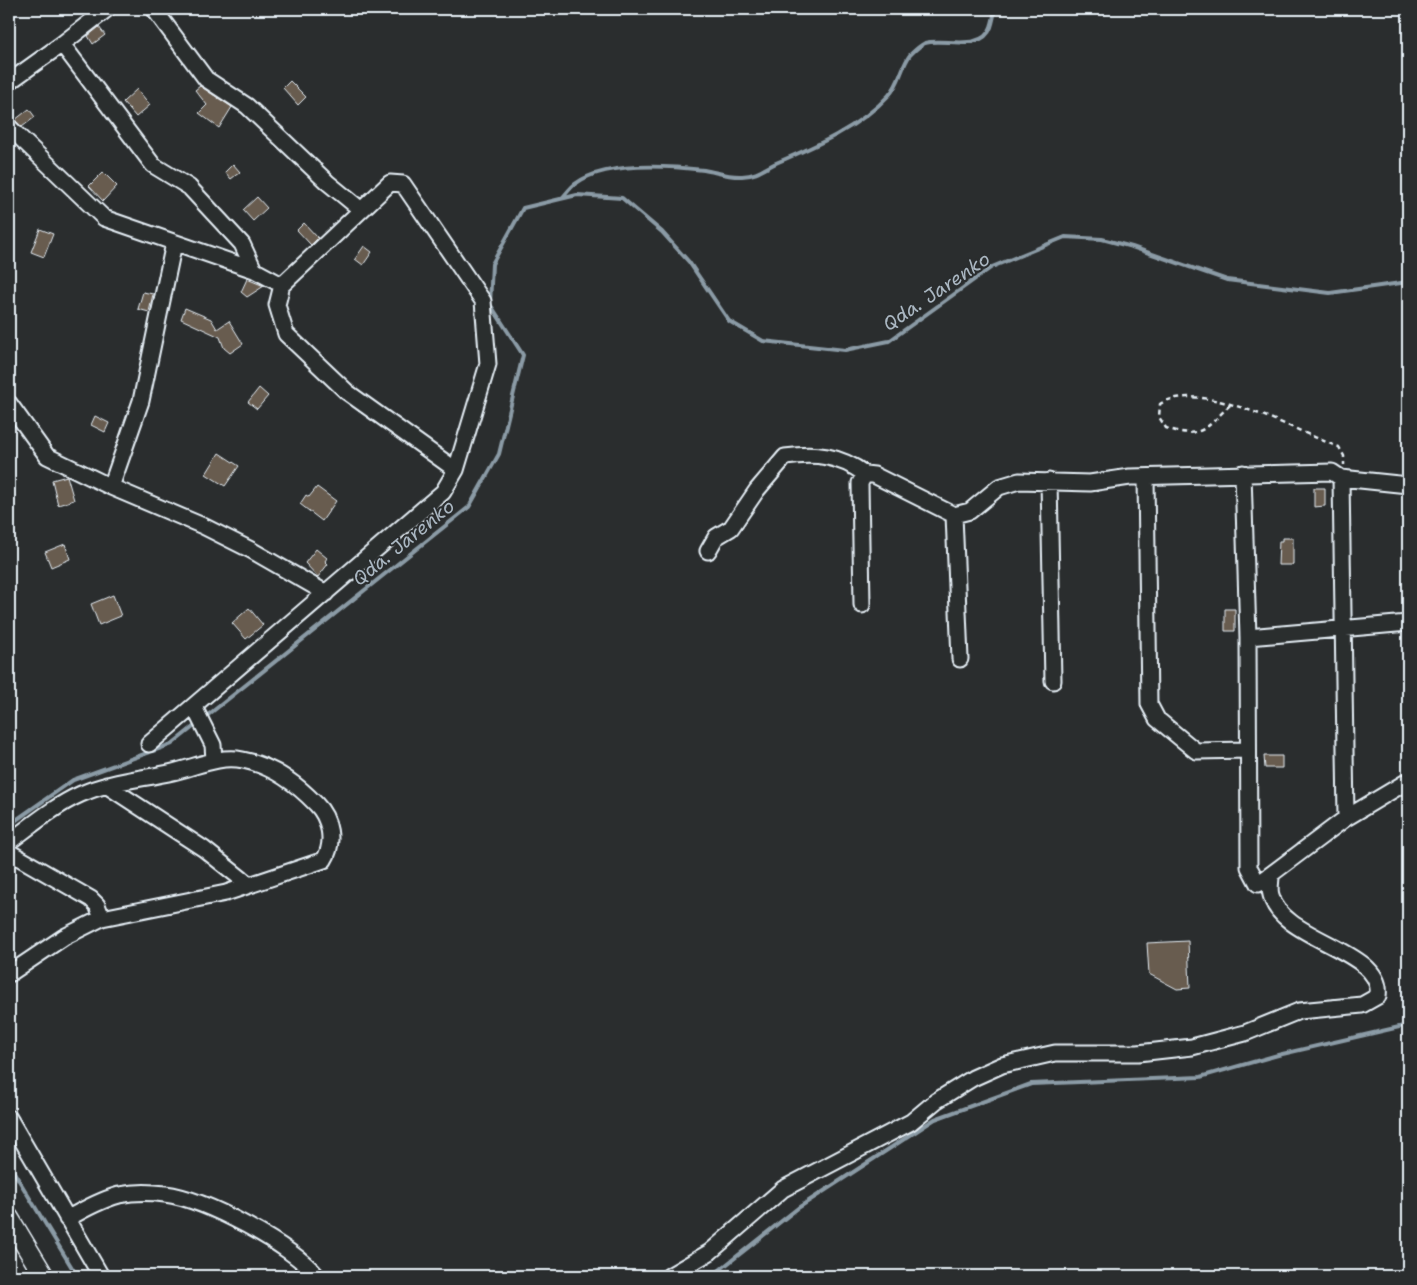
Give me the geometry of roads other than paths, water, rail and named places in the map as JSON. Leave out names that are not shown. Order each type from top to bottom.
[{"type":"street","points":[[9,82],[107,9]]},
{"type":"street","points":[[154,9],[206,79],[247,106],[327,182],[360,209]]},
{"type":"street","points":[[62,44],[153,165],[189,187],[242,244],[254,270]]},
{"type":"street","points":[[9,128],[104,218],[254,270],[282,285]]},
{"type":"street","points":[[149,744],[443,492],[456,470],[488,364],[482,301],[403,184],[390,182],[282,285],[277,305],[286,334],[347,392],[456,470]]},
{"type":"street","points":[[111,487],[141,401],[174,243]]},
{"type":"street","points":[[9,403],[47,456],[111,487],[211,530],[326,593]]},
{"type":"street","points":[[708,551],[716,537],[731,528],[757,490],[785,457],[805,454],[849,463],[865,474],[874,475],[954,515],[970,511],[999,487],[1019,480],[1090,483],[1130,476],[1332,472],[1341,478],[1408,485]]},
{"type":"street","points":[[1243,473],[1248,637],[1249,867],[1258,884],[1346,818],[1408,781]]},
{"type":"street","points":[[862,604],[860,483],[865,474]]},
{"type":"street","points":[[1146,477],[1149,704],[1157,719],[1196,751],[1248,750]]},
{"type":"street","points":[[1341,478],[1346,818]]},
{"type":"street","points":[[1049,481],[1053,681]]},
{"type":"street","points":[[954,515],[960,659]]},
{"type":"street","points":[[1248,637],[1408,623]]},
{"type":"street","points":[[194,707],[213,745],[214,760]]},
{"type":"street","points":[[9,842],[80,794],[106,785],[174,772],[214,760],[243,760],[288,777],[319,806],[331,832],[329,852],[324,860],[210,897],[102,918],[64,937],[9,974]]},
{"type":"street","points":[[106,785],[204,849],[248,884]]},
{"type":"street","points":[[9,852],[91,899],[97,905],[102,918]]},
{"type":"street","points":[[669,1276],[710,1252],[783,1190],[911,1122],[936,1101],[973,1078],[1002,1066],[1055,1053],[1138,1053],[1192,1047],[1245,1033],[1299,1012],[1362,1005],[1378,996],[1379,987],[1376,981],[1355,957],[1299,929],[1281,914],[1270,896],[1271,876]]},
{"type":"street","points":[[9,1118],[102,1276]]},
{"type":"street","points":[[67,1219],[91,1205],[120,1195],[166,1194],[211,1207],[256,1231],[299,1259],[318,1276]]},
{"type":"street","points":[[9,1218],[44,1276]]},
{"type":"waterway","points":[[562,198],[575,184],[588,177],[620,168],[673,167],[737,176],[747,176],[760,172],[837,135],[865,117],[893,91],[910,55],[923,44],[979,40],[986,35],[991,27],[994,9]]},
{"type":"waterway","name":"Qda. Jarenko","points":[[203,719],[469,507],[499,454],[523,355],[490,304],[492,264],[523,208],[577,195],[622,198],[662,232],[689,262],[729,321],[763,341],[845,350],[889,341],[992,267],[1065,237],[1102,239],[1132,247],[1227,280],[1330,293],[1408,282]]},
{"type":"waterway","name":"Qda. Jarenko","points":[[9,825],[73,780],[172,744],[197,724]]},
{"type":"waterway","points":[[712,1276],[798,1208],[935,1119],[1031,1084],[1200,1077],[1278,1055],[1408,1025]]},
{"type":"waterway","points":[[9,1164],[77,1276]]}]
